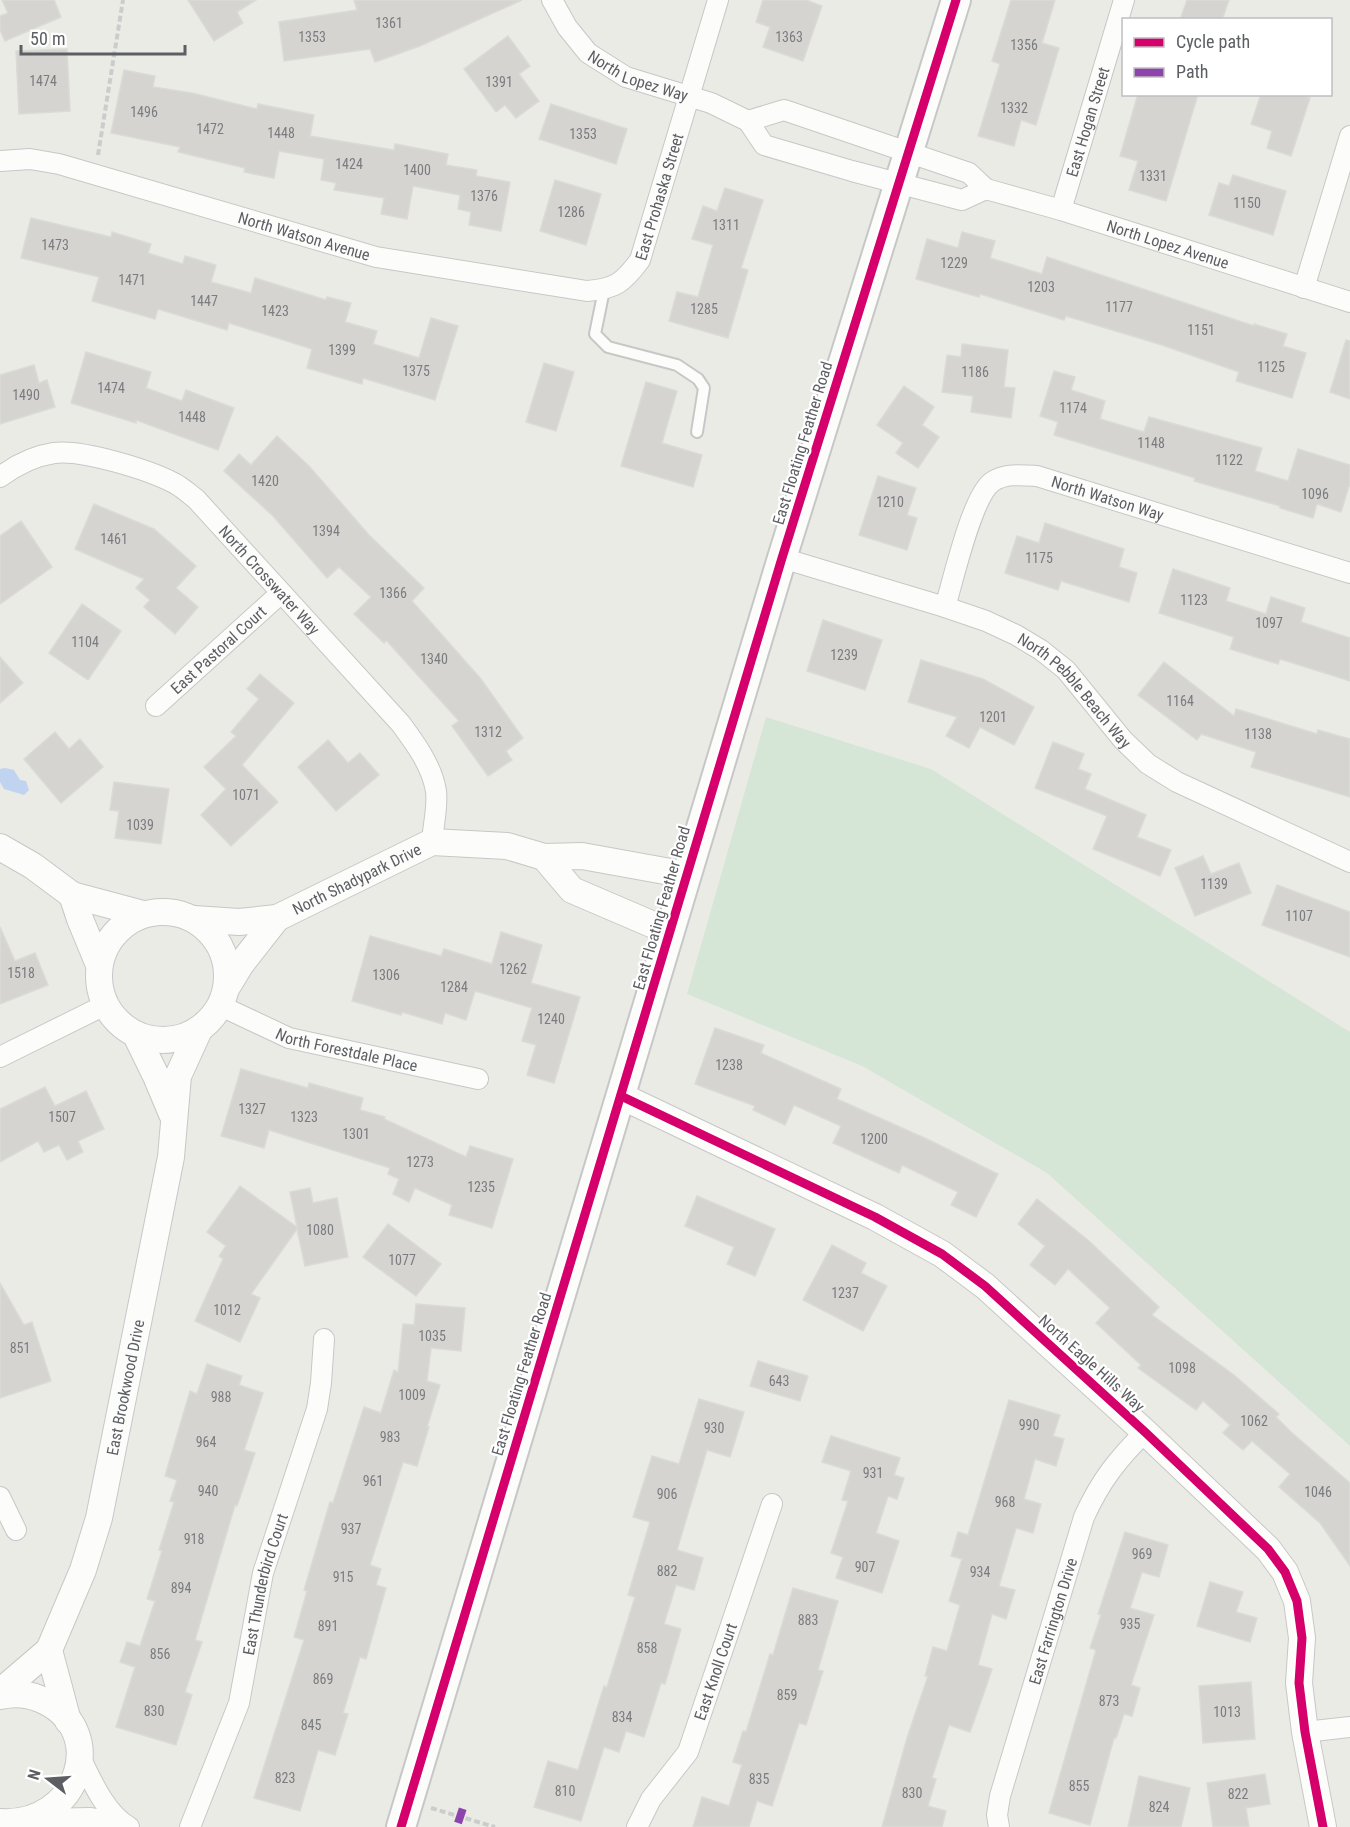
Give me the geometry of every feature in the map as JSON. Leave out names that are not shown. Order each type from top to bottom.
[{"type":"main road","name":"East Floating Feather Road","points":[[401,1827],[782,558],[897,183],[956,0]]},
{"type":"street","name":"North Lopez Way","points":[[552,0],[567,27],[588,53],[626,77],[711,103],[748,121],[764,145],[897,183]]},
{"type":"street","name":"East Prohaska Street","points":[[609,288],[628,276],[639,260],[718,0]]},
{"type":"street","name":"East Hogan Street","points":[[1060,210],[1124,0]]},
{"type":"street","points":[[748,121],[784,110],[907,152]]},
{"type":"street","points":[[1304,288],[1350,136]]},
{"type":"street","name":"North Lopez Avenue","points":[[907,152],[969,173],[986,189],[1060,210],[1350,302]]},
{"type":"street","name":"North Watson Avenue","points":[[0,161],[30,159],[59,164],[376,257],[587,291],[609,288]]},
{"type":"street","points":[[897,183],[962,200],[986,189]]},
{"type":"street","name":"North Crosswater Way","points":[[0,477],[31,459],[55,453],[81,453],[154,474],[177,484],[196,499],[401,724],[416,744],[428,767],[436,791],[432,842]]},
{"type":"street","name":"North Watson Way","points":[[945,607],[977,502],[991,483],[1013,475],[1036,476],[1350,573]]},
{"type":"street","name":"North Pebble Beach Way","points":[[782,558],[986,621],[1041,650],[1066,670],[1123,740],[1148,764],[1177,782],[1350,862]]},
{"type":"street","name":"East Pastoral Court","points":[[156,706],[281,592]]},
{"type":"street","name":"North Shadypark Drive","points":[[194,919],[239,922],[277,918],[432,842],[507,846],[544,857],[582,856],[687,875]]},
{"type":"street","points":[[0,847],[33,866],[72,895],[143,914]]},
{"type":"street","points":[[544,857],[572,890],[670,932]]},
{"type":"street","points":[[72,895],[99,965]]},
{"type":"street","points":[[160,911],[178,912],[194,919],[210,931],[222,947],[228,967],[224,996],[211,1020],[199,1030],[178,1039],[157,1041],[136,1035],[118,1022],[105,1005],[99,985],[99,965],[105,948],[114,933],[127,922],[143,914],[160,911]]},
{"type":"street","name":"North Shadypark Drive","points":[[224,996],[241,964],[277,918]]},
{"type":"street","name":"North Forestdale Place","points":[[224,996],[289,1038],[478,1079]]},
{"type":"street","points":[[0,1057],[105,1005]]},
{"type":"street","name":"East Brookwood Drive","points":[[0,1694],[49,1650],[83,1570],[99,1518],[171,1157],[178,1076],[199,1030]]},
{"type":"street","name":"East Brookwood Drive","points":[[136,1035],[174,1117]]},
{"type":"street","name":"North Eagle Hills Way","points":[[621,1096],[875,1217],[942,1254],[985,1286],[1145,1432],[1268,1549],[1285,1572],[1297,1601],[1302,1638],[1299,1683],[1305,1732],[1323,1827]]},
{"type":"street","name":"East Thunderbird Court","points":[[190,1827],[239,1703],[263,1573],[317,1409],[324,1339]]},
{"type":"street","name":"East Farrington Drive","points":[[999,1827],[997,1815],[1000,1796],[1084,1517],[1097,1489],[1118,1460],[1145,1432]]},
{"type":"street","points":[[0,1497],[16,1530]]},
{"type":"street","name":"East Knoll Court","points":[[637,1827],[651,1798],[688,1752],[772,1504]]},
{"type":"street","points":[[49,1650],[68,1721]]},
{"type":"street","points":[[0,1694],[34,1697],[58,1710],[75,1733],[80,1757],[93,1783],[125,1825]]},
{"type":"street","points":[[1305,1732],[1350,1727]]},
{"type":"street","points":[[29,1823],[58,1807],[72,1790],[78,1776],[80,1757]]},
{"type":"street","points":[[0,1822],[29,1823],[91,1818],[125,1825]]},
{"type":"lane","points":[[609,288],[595,334],[608,347],[677,365],[698,379],[704,388],[697,432]]},
{"type":"path","points":[[98,156],[123,0]]},
{"type":"path","points":[[431,1808],[495,1827]]},
{"type":"green space","points":[[766,717],[931,769],[1350,1032],[1350,1446],[1047,1173],[862,1066],[687,994]]},
{"type":"water","points":[[0,769],[14,770],[20,780],[26,781],[29,790],[24,795],[4,789],[0,782]]},
{"type":"building","points":[[2,0],[54,0],[61,17],[5,41],[0,30],[0,16],[8,13]]},
{"type":"building","points":[[188,0],[256,0],[237,12],[243,23],[214,41]]},
{"type":"building","points":[[354,0],[522,0],[420,46],[375,62],[370,49],[284,61],[279,22],[357,10]]},
{"type":"building","points":[[763,0],[806,0],[822,6],[803,61],[763,47],[770,27],[756,22]]},
{"type":"building","points":[[1011,0],[1055,0],[1042,43],[1059,48],[1036,125],[1021,120],[1014,146],[978,136],[1000,64],[992,61]]},
{"type":"building","points":[[1187,0],[1229,0],[1223,18],[1181,18]]},
{"type":"building","points":[[508,36],[530,66],[519,74],[539,101],[516,118],[505,105],[496,112],[464,69]]},
{"type":"building","points":[[67,49],[70,111],[19,114],[16,51]]},
{"type":"building","points":[[124,70],[155,76],[153,87],[192,93],[257,109],[258,104],[314,115],[310,136],[394,150],[395,144],[448,154],[446,165],[477,170],[476,176],[510,182],[501,231],[469,225],[471,212],[458,209],[460,195],[413,186],[407,219],[381,214],[384,198],[334,190],[336,183],[321,180],[324,159],[279,151],[274,178],[244,172],[245,168],[178,152],[180,147],[111,133]]},
{"type":"building","points":[[1137,96],[1197,96],[1166,201],[1129,190],[1138,161],[1120,156]]},
{"type":"building","points":[[1260,96],[1310,98],[1291,156],[1267,148],[1272,131],[1251,124]]},
{"type":"building","points":[[551,104],[627,129],[616,164],[539,139]]},
{"type":"building","points":[[1233,175],[1286,191],[1273,235],[1209,215],[1219,183],[1229,186]]},
{"type":"building","points":[[555,180],[601,194],[586,245],[540,231]]},
{"type":"building","points":[[725,188],[763,200],[741,268],[748,270],[728,338],[669,321],[677,292],[698,297],[713,245],[692,239],[703,206],[717,211]]},
{"type":"building","points":[[31,218],[111,237],[112,232],[151,244],[148,253],[183,264],[185,256],[216,265],[211,282],[251,293],[255,278],[326,300],[327,297],[351,303],[345,322],[377,331],[373,344],[419,358],[431,318],[458,326],[435,400],[363,378],[362,384],[307,368],[312,349],[229,323],[227,330],[158,309],[155,319],[92,301],[99,277],[21,258]]},
{"type":"building","points":[[962,232],[995,241],[990,258],[1042,274],[1047,257],[1254,326],[1254,324],[1287,334],[1283,346],[1306,353],[1292,398],[1236,381],[1239,372],[1162,345],[1066,316],[1064,320],[980,294],[979,297],[916,279],[927,239],[958,248]]},
{"type":"building","points":[[1346,340],[1350,341],[1350,399],[1330,392]]},
{"type":"building","points":[[962,344],[1008,350],[1004,387],[1015,388],[1011,418],[971,412],[973,396],[942,392],[947,355],[961,357]]},
{"type":"building","points":[[86,352],[151,372],[146,388],[182,401],[186,390],[234,408],[218,450],[136,420],[136,423],[71,403]]},
{"type":"building","points":[[544,363],[574,372],[556,431],[526,422]]},
{"type":"building","points":[[34,365],[39,383],[47,380],[55,407],[0,424],[0,375]]},
{"type":"building","points":[[1054,371],[1075,377],[1071,390],[1105,401],[1100,419],[1144,432],[1149,417],[1262,448],[1255,471],[1288,481],[1298,449],[1350,465],[1350,483],[1341,512],[1317,504],[1313,518],[1194,481],[1195,478],[1054,435],[1058,422],[1040,416]]},
{"type":"building","points":[[646,382],[677,391],[662,443],[702,455],[693,487],[621,466]]},
{"type":"building","points":[[904,386],[934,407],[922,425],[939,437],[918,468],[896,453],[903,443],[877,425]]},
{"type":"building","points":[[277,436],[309,466],[369,535],[424,588],[412,601],[481,679],[523,738],[506,751],[512,760],[488,776],[452,726],[459,721],[386,640],[384,643],[354,614],[371,597],[339,567],[327,578],[273,516],[224,471],[239,454],[251,465]]},
{"type":"building","points":[[878,476],[916,488],[907,515],[917,518],[907,550],[859,535]]},
{"type":"building","points":[[94,504],[154,529],[196,566],[176,588],[198,607],[175,634],[144,607],[150,600],[136,588],[144,579],[75,549]]},
{"type":"building","points":[[21,521],[52,567],[0,604],[0,536]]},
{"type":"building","points":[[1045,523],[1124,549],[1119,567],[1137,573],[1129,602],[1061,581],[1058,590],[1005,573],[1017,536],[1039,543]]},
{"type":"building","points":[[1173,569],[1230,588],[1226,601],[1266,614],[1271,597],[1305,608],[1301,622],[1350,638],[1350,681],[1280,659],[1278,664],[1230,649],[1234,637],[1159,613]]},
{"type":"building","points":[[82,604],[121,631],[88,680],[49,653]]},
{"type":"building","points":[[823,620],[882,640],[865,690],[807,671]]},
{"type":"building","points":[[0,657],[23,683],[0,703]]},
{"type":"building","points":[[921,660],[983,679],[1034,707],[1014,745],[980,727],[969,748],[946,736],[957,717],[908,702]]},
{"type":"building","points":[[1164,662],[1234,716],[1236,709],[1317,734],[1318,730],[1350,739],[1350,797],[1251,767],[1256,752],[1201,734],[1197,740],[1138,695]]},
{"type":"building","points":[[260,674],[294,703],[242,765],[278,802],[231,846],[201,815],[226,789],[204,767],[236,736],[231,732],[259,699],[247,689]]},
{"type":"building","points":[[55,732],[69,749],[80,739],[103,767],[61,803],[24,759]]},
{"type":"building","points":[[328,740],[348,763],[360,753],[379,775],[336,811],[298,767]]},
{"type":"building","points":[[1053,742],[1084,754],[1078,769],[1091,774],[1085,789],[1146,815],[1137,837],[1171,850],[1160,876],[1093,849],[1107,816],[1035,788]]},
{"type":"building","points":[[114,782],[169,789],[161,844],[115,838],[119,811],[110,810]]},
{"type":"building","points":[[1203,856],[1211,874],[1239,863],[1251,893],[1195,916],[1175,868]]},
{"type":"building","points":[[1277,885],[1350,912],[1350,957],[1262,925]]},
{"type":"building","points":[[0,927],[15,961],[35,953],[48,985],[0,1004]]},
{"type":"building","points":[[501,932],[542,945],[531,983],[580,997],[554,1083],[527,1075],[536,1045],[522,1041],[532,1008],[475,991],[466,1020],[445,1013],[442,1024],[352,1001],[370,936],[441,956],[444,949],[492,964]]},
{"type":"building","points":[[715,1028],[764,1045],[761,1053],[841,1089],[837,1099],[998,1174],[976,1217],[951,1205],[958,1192],[902,1165],[899,1173],[833,1143],[841,1126],[794,1105],[785,1125],[753,1110],[755,1106],[695,1084]]},
{"type":"building","points":[[241,1069],[308,1088],[309,1083],[363,1098],[360,1110],[385,1117],[384,1119],[466,1157],[470,1146],[513,1159],[492,1228],[449,1215],[452,1205],[415,1188],[409,1202],[393,1194],[399,1179],[388,1174],[390,1168],[269,1130],[264,1148],[221,1136]]},
{"type":"building","points":[[45,1087],[55,1106],[86,1091],[104,1129],[78,1141],[83,1152],[67,1160],[59,1145],[44,1152],[38,1141],[0,1162],[0,1109]]},
{"type":"building","points":[[240,1186],[297,1227],[290,1192],[310,1188],[313,1203],[337,1198],[348,1257],[305,1266],[297,1229],[251,1294],[260,1298],[240,1342],[195,1321],[223,1259],[219,1256],[226,1246],[207,1232]]},
{"type":"building","points":[[697,1196],[775,1229],[755,1276],[727,1264],[734,1247],[685,1226]]},
{"type":"building","points":[[1037,1199],[1089,1241],[1159,1307],[1152,1315],[1234,1375],[1279,1414],[1276,1417],[1291,1432],[1350,1483],[1350,1566],[1320,1523],[1279,1487],[1290,1474],[1252,1441],[1243,1450],[1223,1433],[1230,1425],[1203,1401],[1196,1410],[1138,1368],[1141,1365],[1096,1323],[1110,1308],[1068,1269],[1055,1285],[1030,1265],[1045,1246],[1018,1224]]},
{"type":"building","points":[[388,1224],[441,1264],[416,1296],[363,1257]]},
{"type":"building","points":[[832,1245],[866,1263],[861,1273],[887,1286],[863,1331],[803,1300]]},
{"type":"building","points":[[0,1283],[24,1325],[32,1322],[51,1381],[0,1398]]},
{"type":"building","points":[[416,1304],[465,1308],[461,1351],[431,1348],[427,1381],[440,1385],[417,1466],[403,1462],[370,1565],[381,1569],[376,1585],[386,1588],[366,1659],[360,1657],[343,1713],[348,1714],[335,1755],[318,1750],[300,1811],[254,1798],[304,1640],[294,1637],[307,1591],[304,1590],[330,1502],[333,1503],[364,1407],[381,1413],[394,1370],[398,1372],[403,1324],[414,1325]]},
{"type":"building","points":[[758,1361],[808,1376],[800,1401],[750,1386]]},
{"type":"building","points":[[207,1364],[242,1376],[239,1385],[263,1393],[244,1450],[255,1453],[237,1506],[235,1505],[195,1640],[202,1642],[185,1692],[192,1695],[176,1745],[116,1727],[135,1667],[120,1662],[127,1642],[140,1646],[155,1601],[147,1599],[162,1551],[159,1550],[174,1502],[170,1501],[177,1480],[165,1476],[190,1391],[197,1394]]},
{"type":"building","points":[[699,1399],[744,1412],[730,1457],[707,1450],[677,1550],[703,1558],[694,1590],[676,1585],[664,1624],[681,1629],[665,1684],[661,1683],[644,1737],[626,1731],[619,1752],[604,1747],[581,1821],[534,1807],[548,1761],[578,1770],[635,1597],[628,1595],[650,1522],[633,1517],[652,1456],[679,1464]]},
{"type":"building","points":[[1009,1400],[1060,1415],[1053,1436],[1064,1439],[1056,1466],[1035,1459],[1024,1499],[1041,1504],[1033,1533],[1016,1528],[999,1586],[1015,1590],[1006,1619],[992,1614],[978,1665],[992,1669],[970,1732],[949,1725],[932,1778],[936,1779],[928,1806],[946,1811],[942,1827],[882,1827],[907,1738],[928,1676],[925,1676],[933,1647],[947,1651],[960,1605],[949,1601],[962,1559],[951,1556],[958,1532],[968,1535]]},
{"type":"building","points":[[831,1436],[900,1458],[894,1475],[904,1478],[897,1499],[888,1496],[876,1533],[899,1541],[882,1593],[836,1578],[843,1557],[831,1553],[848,1501],[842,1500],[851,1471],[822,1462]]},
{"type":"building","points":[[1125,1532],[1168,1545],[1159,1577],[1142,1572],[1130,1608],[1154,1615],[1131,1685],[1140,1688],[1132,1716],[1124,1714],[1116,1738],[1114,1738],[1090,1825],[1049,1813],[1096,1650],[1090,1648],[1101,1615],[1098,1614]]},
{"type":"building","points":[[1210,1582],[1243,1592],[1236,1612],[1257,1618],[1250,1642],[1197,1626]]},
{"type":"building","points":[[793,1588],[838,1601],[818,1670],[823,1671],[806,1725],[799,1723],[772,1806],[757,1801],[749,1827],[693,1827],[702,1797],[729,1806],[742,1765],[733,1762],[743,1731],[746,1732],[770,1654],[773,1655]]},
{"type":"building","points":[[1251,1682],[1255,1739],[1203,1743],[1199,1686]]},
{"type":"building","points":[[1265,1774],[1270,1804],[1246,1808],[1249,1827],[1213,1827],[1207,1783]]},
{"type":"building","points":[[1139,1776],[1190,1788],[1181,1827],[1128,1827]]},
{"type":"marked path","points":[[458,1823],[464,1805]]},
{"type":"cycle path","points":[[401,1827],[782,558],[956,0]]},
{"type":"cycle path","points":[[621,1096],[875,1217],[942,1254],[985,1286],[1145,1432],[1268,1549],[1285,1572],[1297,1601],[1302,1638],[1299,1683],[1305,1732],[1323,1827]]}]
